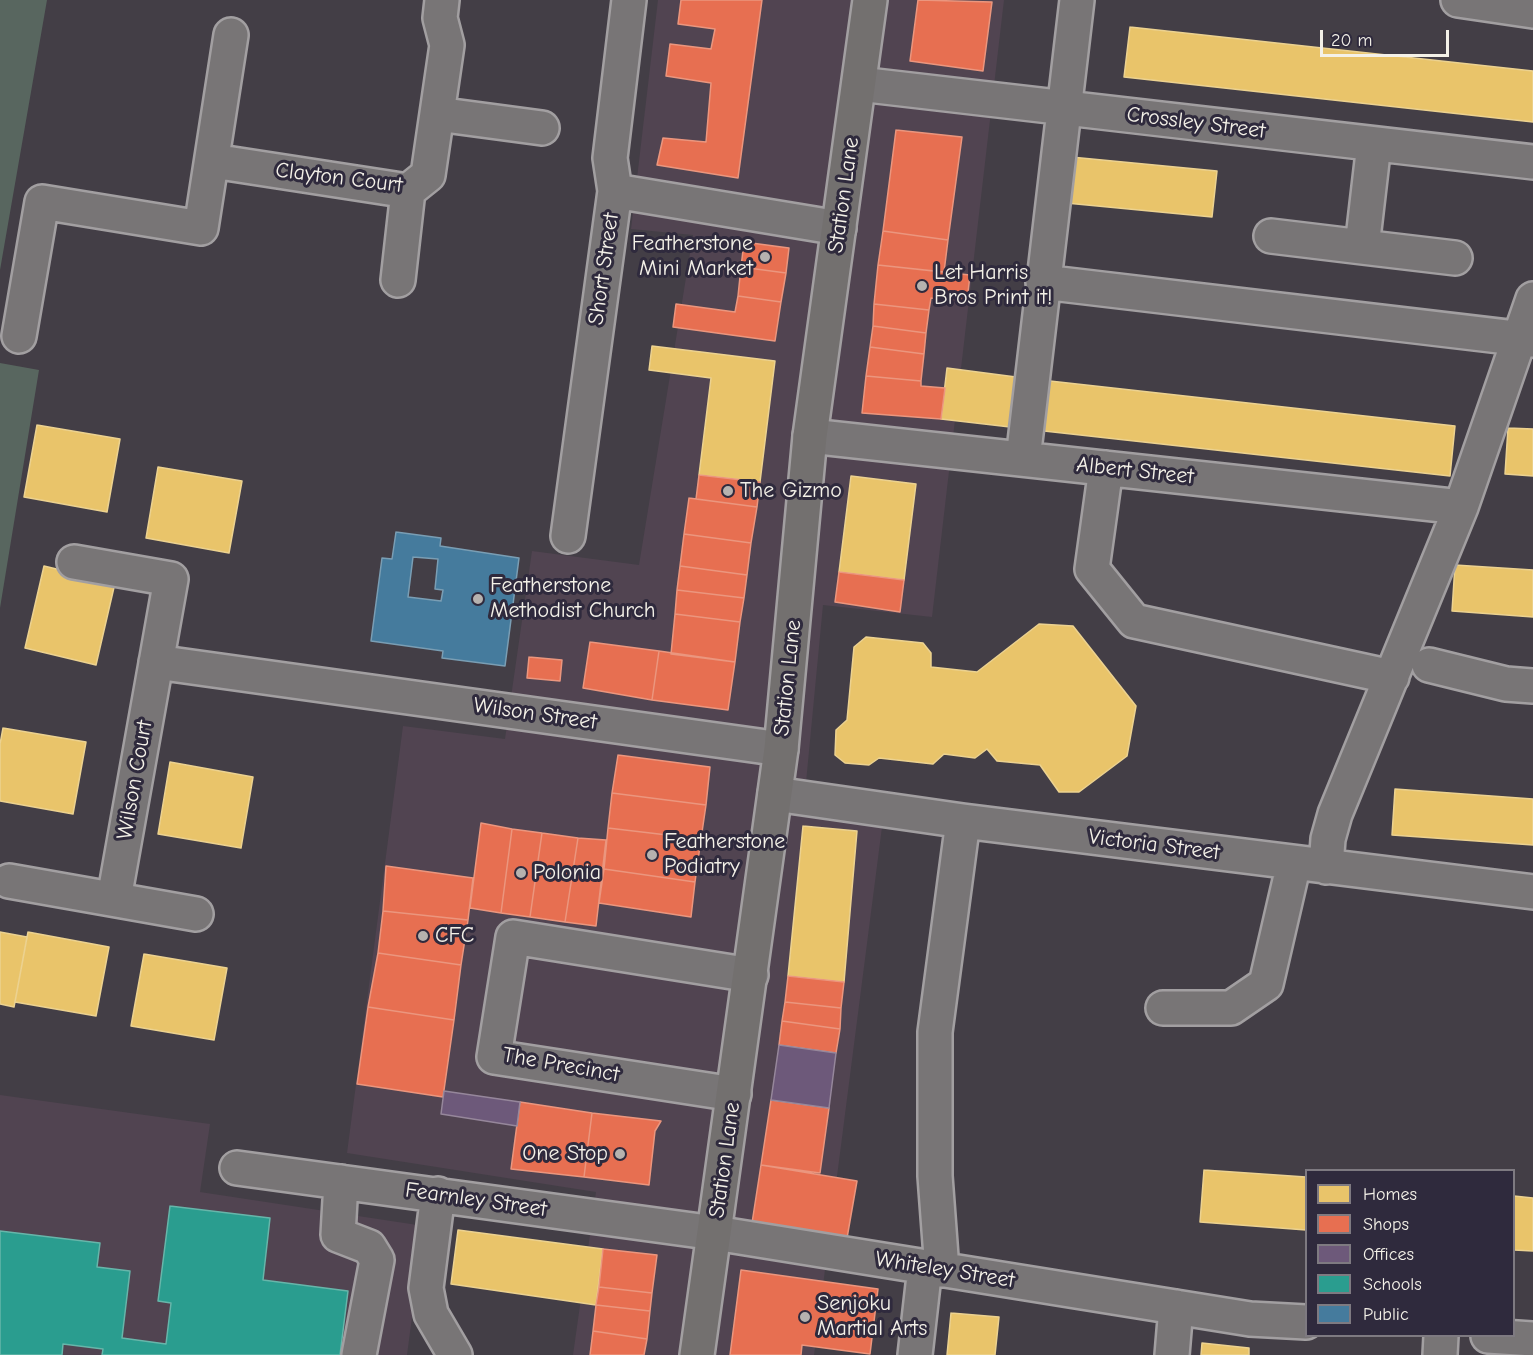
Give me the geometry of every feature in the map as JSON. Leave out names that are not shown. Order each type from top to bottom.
[{"type":"main road","name":"Station Lane","points":[[697,1355],[752,975],[781,748],[810,436],[870,0]]},
{"type":"street","name":"Clayton Court","points":[[215,147],[408,191],[428,175],[447,45],[440,18],[442,0]]},
{"type":"street","points":[[615,191],[610,158],[629,0]]},
{"type":"street","points":[[1023,459],[1077,0]]},
{"type":"street","points":[[1458,0],[1533,11]]},
{"type":"street","points":[[19,336],[42,202],[201,228],[231,35]]},
{"type":"street","name":"Crossley Street","points":[[859,84],[1533,162]]},
{"type":"street","points":[[437,114],[542,128]]},
{"type":"street","points":[[1362,247],[1374,144]]},
{"type":"street","points":[[398,280],[408,191]]},
{"type":"street","name":"Short Street","points":[[568,536],[615,191],[839,228]]},
{"type":"street","points":[[1271,236],[1455,258]]},
{"type":"street","points":[[1043,282],[1527,339]]},
{"type":"street","points":[[1326,867],[1328,839],[1335,814],[1527,339],[1533,299]]},
{"type":"street","name":"Albert Street","points":[[810,436],[1461,507]]},
{"type":"street","points":[[1106,468],[1092,569],[1134,621],[1392,677]]},
{"type":"street","name":"Wilson Court","points":[[74,562],[171,579],[114,899]]},
{"type":"street","name":"Wilson Street","points":[[156,662],[781,748]]},
{"type":"street","points":[[1429,665],[1506,684],[1533,687]]},
{"type":"street","name":"Victoria Street","points":[[775,794],[963,821],[1533,892]]},
{"type":"street","points":[[915,1355],[934,1268],[935,1032],[963,821]]},
{"type":"street","points":[[1163,1008],[1231,1008],[1266,984],[1294,863]]},
{"type":"street","points":[[9,881],[196,914]]},
{"type":"street","name":"The Precinct","points":[[734,1094],[494,1057],[513,937],[752,975]]},
{"type":"street","name":"Fearnley Street","points":[[237,1168],[715,1233]]},
{"type":"street","points":[[341,1182],[338,1235],[369,1247],[377,1260],[359,1355]]},
{"type":"street","points":[[438,1194],[426,1288],[431,1314],[455,1355]]},
{"type":"street","name":"Whiteley Street","points":[[715,1233],[1250,1319],[1305,1322]]},
{"type":"street","points":[[1172,1355],[1176,1307]]},
{"type":"street","points":[[1440,1355],[1441,1337]]},
{"type":"street","points":[[1510,1337],[1533,1339]]},
{"type":"shaded area","points":[[0,0],[47,0],[0,270]]},
{"type":"shaded area","points":[[658,0],[1004,0],[932,617],[823,605],[803,814],[882,827],[814,1355],[573,1355],[596,1192],[347,1153],[403,726],[505,739],[532,551],[639,565],[693,235],[631,229]]},
{"type":"shaded area","points":[[0,363],[39,370],[0,608]]},
{"type":"shaded area","points":[[0,1095],[210,1124],[200,1192],[424,1226],[407,1355],[0,1355]]},
{"type":"building: Homes","points":[[1130,27],[1533,71],[1533,122],[1124,77]]},
{"type":"building: Homes","points":[[1071,157],[1217,171],[1212,217],[1066,203]]},
{"type":"building: Homes","points":[[652,346],[775,361],[760,482],[699,475],[711,378],[649,370]]},
{"type":"building: Homes","points":[[947,368],[1016,377],[1010,427],[941,419]]},
{"type":"building: Homes","points":[[1041,380],[1455,426],[1450,476],[1035,430]]},
{"type":"building: Homes","points":[[37,425],[120,439],[107,512],[24,497]]},
{"type":"building: Homes","points":[[1508,428],[1533,429],[1533,476],[1505,474]]},
{"type":"building: Homes","points":[[158,467],[242,481],[229,553],[146,538]]},
{"type":"building: Homes","points":[[851,476],[916,484],[904,580],[839,572]]},
{"type":"building: Homes","points":[[1455,565],[1533,570],[1533,617],[1452,611]]},
{"type":"building: Homes","points":[[44,566],[115,583],[96,665],[25,648]]},
{"type":"building: Homes","points":[[1039,624],[1073,626],[1136,706],[1127,756],[1079,792],[1059,792],[1040,765],[997,761],[987,749],[975,758],[944,754],[933,764],[879,758],[869,765],[845,763],[835,755],[836,730],[847,720],[854,647],[866,637],[923,643],[931,653],[931,667],[977,672]]},
{"type":"building: Homes","points":[[3,728],[86,742],[73,814],[0,801],[0,744]]},
{"type":"building: Homes","points":[[170,762],[253,777],[241,848],[158,834]]},
{"type":"building: Homes","points":[[1395,789],[1533,799],[1533,845],[1392,835]]},
{"type":"building: Homes","points":[[803,826],[857,831],[844,982],[788,976]]},
{"type":"building: Homes","points":[[0,932],[27,937],[14,1007],[0,1004]]},
{"type":"building: Homes","points":[[28,932],[109,947],[96,1016],[15,1002]]},
{"type":"building: Homes","points":[[144,954],[227,968],[214,1040],[131,1026]]},
{"type":"building: Homes","points":[[1204,1170],[1305,1177],[1305,1230],[1200,1222]]},
{"type":"building: Homes","points":[[1515,1196],[1533,1198],[1533,1251],[1515,1250]]},
{"type":"building: Homes","points":[[458,1230],[603,1249],[596,1305],[451,1284]]},
{"type":"building: Homes","points":[[951,1313],[999,1317],[995,1355],[947,1355]]},
{"type":"building: Homes","points":[[1202,1343],[1249,1348],[1249,1355],[1201,1355]]},
{"type":"building: Shops","points":[[681,0],[762,0],[738,178],[657,165],[663,138],[706,142],[711,83],[666,76],[670,44],[711,49],[715,29],[678,24]]},
{"type":"building: Shops","points":[[918,0],[992,2],[983,71],[910,61]]},
{"type":"building: Shops","points":[[896,130],[962,137],[948,240],[883,231]]},
{"type":"building: Shops","points":[[883,231],[948,240],[944,272],[878,265]]},
{"type":"building: Shops","name":"Featherstone Mini Market","points":[[744,242],[789,248],[786,273],[741,267]]},
{"type":"building: Shops","name":"Let Harris Bros Print it!","points":[[878,265],[970,275],[967,301],[931,298],[929,310],[874,304]]},
{"type":"building: Shops","points":[[741,267],[786,273],[781,302],[738,296]]},
{"type":"building: Shops","points":[[738,296],[781,302],[775,341],[673,327],[676,304],[735,312]]},
{"type":"building: Shops","points":[[874,304],[929,310],[926,333],[873,326]]},
{"type":"building: Shops","points":[[873,326],[926,333],[924,354],[870,347]]},
{"type":"building: Shops","points":[[870,347],[924,354],[921,381],[866,376]]},
{"type":"building: Shops","points":[[866,376],[921,381],[921,386],[945,388],[941,419],[862,413]]},
{"type":"building: Shops","name":"The Gizmo","points":[[699,475],[760,482],[757,507],[696,499]]},
{"type":"building: Shops","points":[[689,498],[757,507],[751,543],[684,534]]},
{"type":"building: Shops","points":[[684,534],[751,543],[747,575],[680,566]]},
{"type":"building: Shops","points":[[680,566],[747,575],[744,598],[677,590]]},
{"type":"building: Shops","points":[[839,572],[904,580],[900,612],[835,602]]},
{"type":"building: Shops","points":[[677,590],[744,598],[740,622],[675,614]]},
{"type":"building: Shops","points":[[675,614],[740,622],[735,662],[671,654]]},
{"type":"building: Shops","points":[[590,642],[659,651],[652,700],[583,688]]},
{"type":"building: Shops","points":[[659,651],[735,662],[728,710],[652,700]]},
{"type":"building: Shops","points":[[529,657],[562,660],[560,681],[527,678]]},
{"type":"building: Shops","points":[[618,755],[710,767],[706,805],[612,793]]},
{"type":"building: Shops","points":[[612,793],[706,805],[701,839],[608,828]]},
{"type":"building: Shops","points":[[481,823],[512,829],[501,913],[470,908]]},
{"type":"building: Shops","name":"Featherstone Podiatry","points":[[608,828],[701,839],[695,882],[604,869]]},
{"type":"building: Shops","name":"Polonia","points":[[512,829],[542,833],[530,917],[501,913]]},
{"type":"building: Shops","points":[[542,833],[578,838],[565,922],[530,917]]},
{"type":"building: Shops","points":[[578,838],[606,840],[596,926],[565,922]]},
{"type":"building: Shops","points":[[386,866],[473,878],[468,920],[383,911]]},
{"type":"building: Shops","points":[[604,869],[695,882],[691,917],[599,903]]},
{"type":"building: Shops","name":"CFC","points":[[383,911],[468,920],[461,965],[378,953]]},
{"type":"building: Shops","points":[[378,953],[461,965],[454,1020],[368,1007]]},
{"type":"building: Shops","points":[[788,976],[844,982],[841,1008],[785,1002]]},
{"type":"building: Shops","points":[[785,1002],[841,1008],[840,1029],[782,1021]]},
{"type":"building: Shops","points":[[368,1007],[454,1020],[443,1097],[357,1084]]},
{"type":"building: Shops","points":[[782,1021],[840,1029],[836,1053],[779,1045]]},
{"type":"building: Shops","points":[[771,1100],[829,1108],[820,1173],[761,1165]]},
{"type":"building: Shops","points":[[520,1102],[592,1113],[584,1177],[511,1169]]},
{"type":"building: Shops","name":"One Stop","points":[[592,1113],[661,1121],[655,1131],[649,1185],[584,1177]]},
{"type":"building: Shops","points":[[761,1165],[857,1181],[847,1238],[752,1223]]},
{"type":"building: Shops","points":[[603,1249],[657,1255],[652,1293],[599,1287]]},
{"type":"building: Shops","name":"Senjoku Martial Arts","points":[[741,1270],[878,1289],[870,1354],[802,1345],[801,1355],[730,1355]]},
{"type":"building: Shops","points":[[599,1287],[652,1293],[650,1311],[596,1305]]},
{"type":"building: Shops","points":[[596,1305],[650,1311],[647,1339],[593,1331]]},
{"type":"building: Shops","points":[[593,1331],[647,1339],[644,1355],[590,1355]]},
{"type":"building: Offices","points":[[779,1045],[836,1053],[829,1108],[771,1100]]},
{"type":"building: Offices","points":[[444,1091],[520,1102],[517,1126],[441,1114]]},
{"type":"building: Schools","points":[[170,1206],[270,1218],[263,1280],[348,1291],[340,1355],[102,1355],[103,1349],[63,1344],[62,1355],[0,1355],[0,1231],[100,1243],[97,1267],[130,1271],[122,1338],[166,1344],[171,1303],[158,1301]]},
{"type":"building: Public","name":"Featherstone Methodist Church","points":[[396,532],[441,538],[440,546],[519,558],[505,666],[442,658],[443,651],[371,641],[382,558],[392,559]],"holes":[[[413,557],[438,559],[435,589],[443,590],[441,601],[408,597]]]},
{"type":"place","name":"Featherstone Mini Market","points":[[765,257]]},
{"type":"place","name":"Let Harris Bros Print it!","points":[[922,286]]},
{"type":"place","name":"The Gizmo","points":[[728,491]]},
{"type":"place","name":"Featherstone Methodist Church","points":[[478,599]]},
{"type":"place","name":"Featherstone Podiatry","points":[[652,855]]},
{"type":"place","name":"Polonia","points":[[521,873]]},
{"type":"place","name":"CFC","points":[[423,936]]},
{"type":"place","name":"One Stop","points":[[620,1154]]},
{"type":"place","name":"Senjoku Martial Arts","points":[[805,1317]]}]
